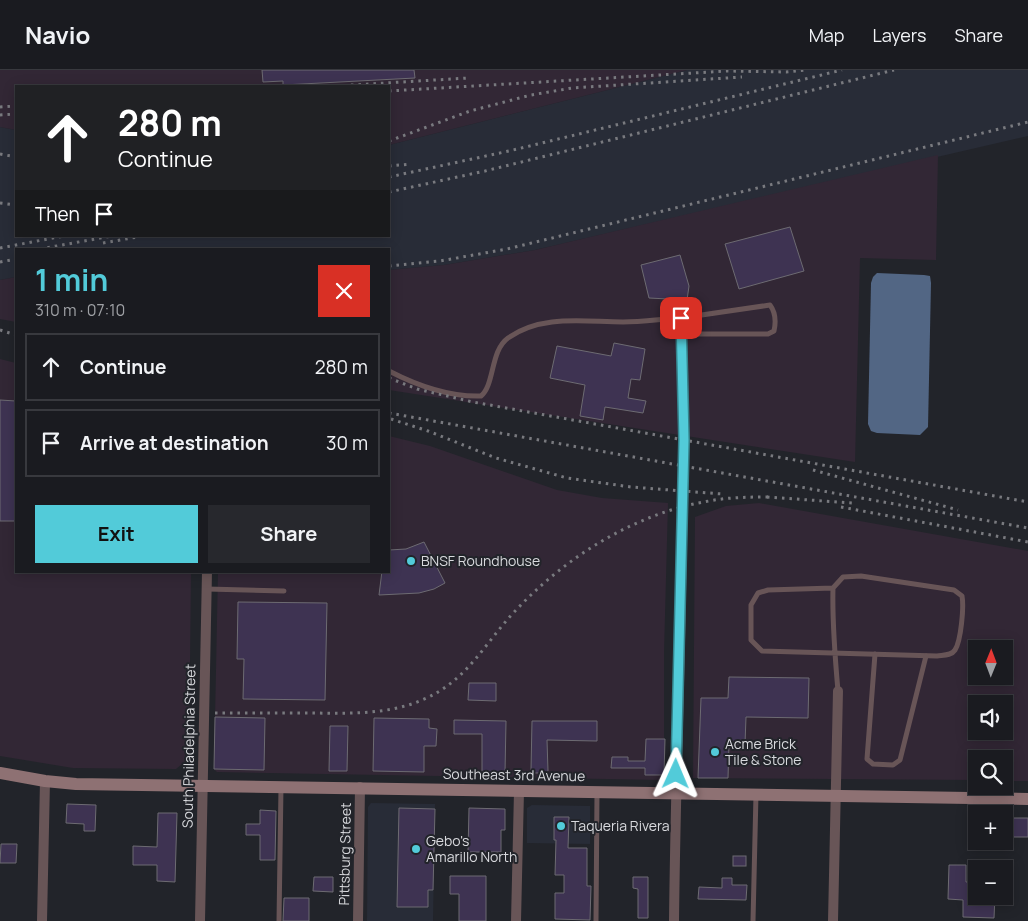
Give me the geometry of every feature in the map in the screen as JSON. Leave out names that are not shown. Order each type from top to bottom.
[{"type":"main road","name":"Southeast 3rd Avenue","points":[[0,773],[76,784],[1028,799]]},
{"type":"street","points":[[674,921],[675,793],[684,440],[683,366]]},
{"type":"street","name":"South Philadelphia Street","points":[[200,921],[206,573]]},
{"type":"street","points":[[833,921],[838,691]]},
{"type":"street","points":[[42,921],[45,781]]},
{"type":"street","name":"Pittsburg Street","points":[[358,921],[360,787]]},
{"type":"street","points":[[516,921],[519,790]]},
{"type":"lane","points":[[390,371],[416,384],[447,392],[481,396],[486,392],[494,360],[506,339],[535,324],[565,320],[625,322],[681,318],[764,305],[770,306],[774,310],[776,325],[774,331],[768,334],[682,334]]},
{"type":"lane","points":[[681,318],[683,366]]},
{"type":"lane","points":[[861,576],[954,590],[962,596],[964,609],[955,650],[949,655],[926,656],[762,651],[751,640],[751,605],[758,594],[768,590],[833,588],[844,577],[861,576]]},
{"type":"lane","points":[[833,588],[838,691]]},
{"type":"lane","points":[[206,589],[284,591]]},
{"type":"lane","points":[[875,654],[867,759],[873,764],[893,765],[900,760],[926,656]]},
{"type":"lane","points":[[279,921],[281,786]]},
{"type":"lane","points":[[596,921],[597,792]]},
{"type":"lane","points":[[753,921],[756,794]]},
{"type":"shaded area","points":[[0,70],[687,70],[390,145],[390,85],[15,85],[15,130],[0,127]]},
{"type":"shaded area","points":[[687,70],[1028,70],[1028,136],[535,250],[444,265],[390,270],[390,248],[15,248],[15,277],[0,280],[0,127],[15,130],[15,237],[390,237],[390,145]]},
{"type":"shaded area","points":[[938,155],[936,260],[860,258],[855,462],[390,390],[390,270],[444,265],[535,250]]},
{"type":"shaded area","points":[[15,277],[15,322],[0,319],[0,280]]},
{"type":"shaded area","points":[[0,359],[15,363],[15,573],[191,573],[189,758],[176,769],[73,768],[0,756]]},
{"type":"shaded area","points":[[390,436],[430,446],[557,490],[602,498],[668,503],[664,653],[664,775],[662,780],[217,772],[214,769],[218,573],[390,573]]},
{"type":"shaded area","points":[[759,503],[1028,551],[1028,781],[1013,781],[1013,750],[968,750],[968,780],[693,778],[695,517],[726,506]]},
{"type":"shaded area","points":[[371,803],[435,804],[433,921],[367,921],[368,807]]},
{"type":"shaded area","points":[[532,805],[590,806],[590,844],[527,843],[527,808]]},
{"type":"water","points":[[877,273],[930,276],[928,427],[920,435],[877,433],[871,431],[868,424],[871,283]]},
{"type":"building","points":[[262,70],[414,70],[415,78],[283,85],[283,81],[263,82]]},
{"type":"building","points":[[790,227],[804,271],[739,289],[725,244]]},
{"type":"building","points":[[680,255],[689,286],[687,300],[649,298],[641,265]]},
{"type":"building","points":[[614,343],[645,349],[640,380],[631,379],[628,398],[646,401],[643,413],[605,407],[603,420],[580,416],[585,385],[550,378],[557,346],[611,356]]},
{"type":"building","points":[[0,400],[15,401],[15,521],[0,521]]},
{"type":"building","name":"BNSF Roundhouse","points":[[424,542],[445,583],[434,589],[419,593],[379,595],[382,573],[390,573],[390,550],[406,549]]},
{"type":"building","points":[[238,602],[327,603],[325,700],[243,699],[244,659],[237,659]]},
{"type":"building","points":[[729,677],[809,678],[808,718],[746,717],[745,744],[729,744],[728,778],[698,778],[701,698],[728,698]]},
{"type":"building","points":[[469,683],[496,683],[496,701],[468,700]]},
{"type":"building","points":[[215,717],[265,718],[264,770],[214,769]]},
{"type":"building","points":[[374,718],[429,719],[429,728],[437,729],[436,746],[424,746],[424,772],[373,771]]},
{"type":"building","points":[[454,720],[506,721],[505,773],[482,772],[482,734],[454,734]]},
{"type":"building","points":[[532,721],[597,721],[597,741],[547,740],[548,771],[546,773],[534,773],[531,770]]},
{"type":"building","points":[[330,726],[348,726],[347,771],[329,771]]},
{"type":"building","points":[[646,739],[665,739],[664,775],[645,775],[645,768],[611,768],[612,757],[628,757],[628,761],[645,761]]},
{"type":"building","points":[[67,804],[96,805],[95,831],[84,831],[84,824],[66,823]]},
{"type":"building","name":"Gebo's Amarillo North","points":[[399,808],[435,809],[433,890],[428,890],[428,907],[397,907]]},
{"type":"building","points":[[469,808],[505,809],[505,830],[501,830],[501,852],[468,852]]},
{"type":"building","points":[[260,810],[276,811],[275,860],[260,860],[260,835],[246,835],[246,824],[260,824]]},
{"type":"building","points":[[158,813],[177,813],[175,882],[157,881],[157,865],[133,865],[133,846],[157,847]]},
{"type":"building","points":[[554,817],[569,817],[568,848],[587,848],[587,886],[591,886],[590,920],[555,919],[555,893],[564,893],[564,875],[555,875],[556,840],[554,840]]},
{"type":"building","points":[[1013,818],[1028,818],[1028,837],[1013,837]]},
{"type":"building","points":[[1,844],[17,844],[16,863],[0,863]]},
{"type":"building","points":[[733,856],[746,856],[746,866],[733,866]]},
{"type":"building","points":[[949,865],[966,865],[968,905],[995,905],[994,918],[963,917],[963,900],[948,899]]},
{"type":"building","points":[[450,876],[486,876],[486,921],[459,921],[459,894],[450,894]]},
{"type":"building","points":[[314,877],[333,877],[333,892],[313,891]]},
{"type":"building","points":[[633,877],[648,877],[648,918],[638,918],[638,889],[633,888]]},
{"type":"building","points":[[722,878],[732,878],[732,885],[747,885],[746,900],[698,899],[699,887],[722,888]]},
{"type":"building","points":[[284,898],[309,898],[309,921],[283,921]]},
{"type":"railway","points":[[390,91],[727,71],[786,72],[805,70]]},
{"type":"railway","points":[[390,177],[509,151],[842,70]]},
{"type":"railway","points":[[390,192],[485,171],[894,70]]},
{"type":"railway","points":[[390,141],[470,111],[531,95],[572,88],[742,77]]},
{"type":"railway","points":[[352,85],[468,78]]},
{"type":"railway","points":[[0,107],[15,106]]},
{"type":"railway","points":[[0,115],[15,114]]},
{"type":"railway","points":[[390,266],[440,261],[507,249],[1028,122]]},
{"type":"railway","points":[[0,154],[15,157]]},
{"type":"railway","points":[[390,166],[411,164]]},
{"type":"railway","points":[[0,203],[15,205]]},
{"type":"railway","points":[[0,248],[59,237]]},
{"type":"railway","points":[[46,248],[106,237]]},
{"type":"railway","points":[[103,243],[137,237]]},
{"type":"railway","points":[[0,262],[15,259]]},
{"type":"railway","points":[[0,330],[15,335]]},
{"type":"railway","points":[[390,378],[417,389],[473,402],[1028,502]]},
{"type":"railway","points":[[390,413],[1028,528]]},
{"type":"railway","points":[[391,419],[428,431],[496,458],[567,478],[631,487],[722,494]]},
{"type":"railway","points":[[813,470],[958,510]]},
{"type":"railway","points":[[767,497],[852,503]]},
{"type":"railway","points":[[215,713],[364,712],[393,709],[422,700],[438,692],[464,672],[517,609],[558,571],[604,540],[629,526],[655,515],[682,507],[725,499],[773,497]]},
{"type":"railway","points":[[841,507],[1028,542]]},
{"type":"place","name":"BNSF Roundhouse","points":[[411,561]]},
{"type":"place","name":"Acme Brick Tile & Stone","points":[[715,752]]},
{"type":"place","name":"Taqueria Rivera","points":[[561,826]]},
{"type":"place","name":"Gebo's Amarillo North","points":[[416,849]]},
{"type":"route","points":[[676,774],[684,440],[681,318]]}]
